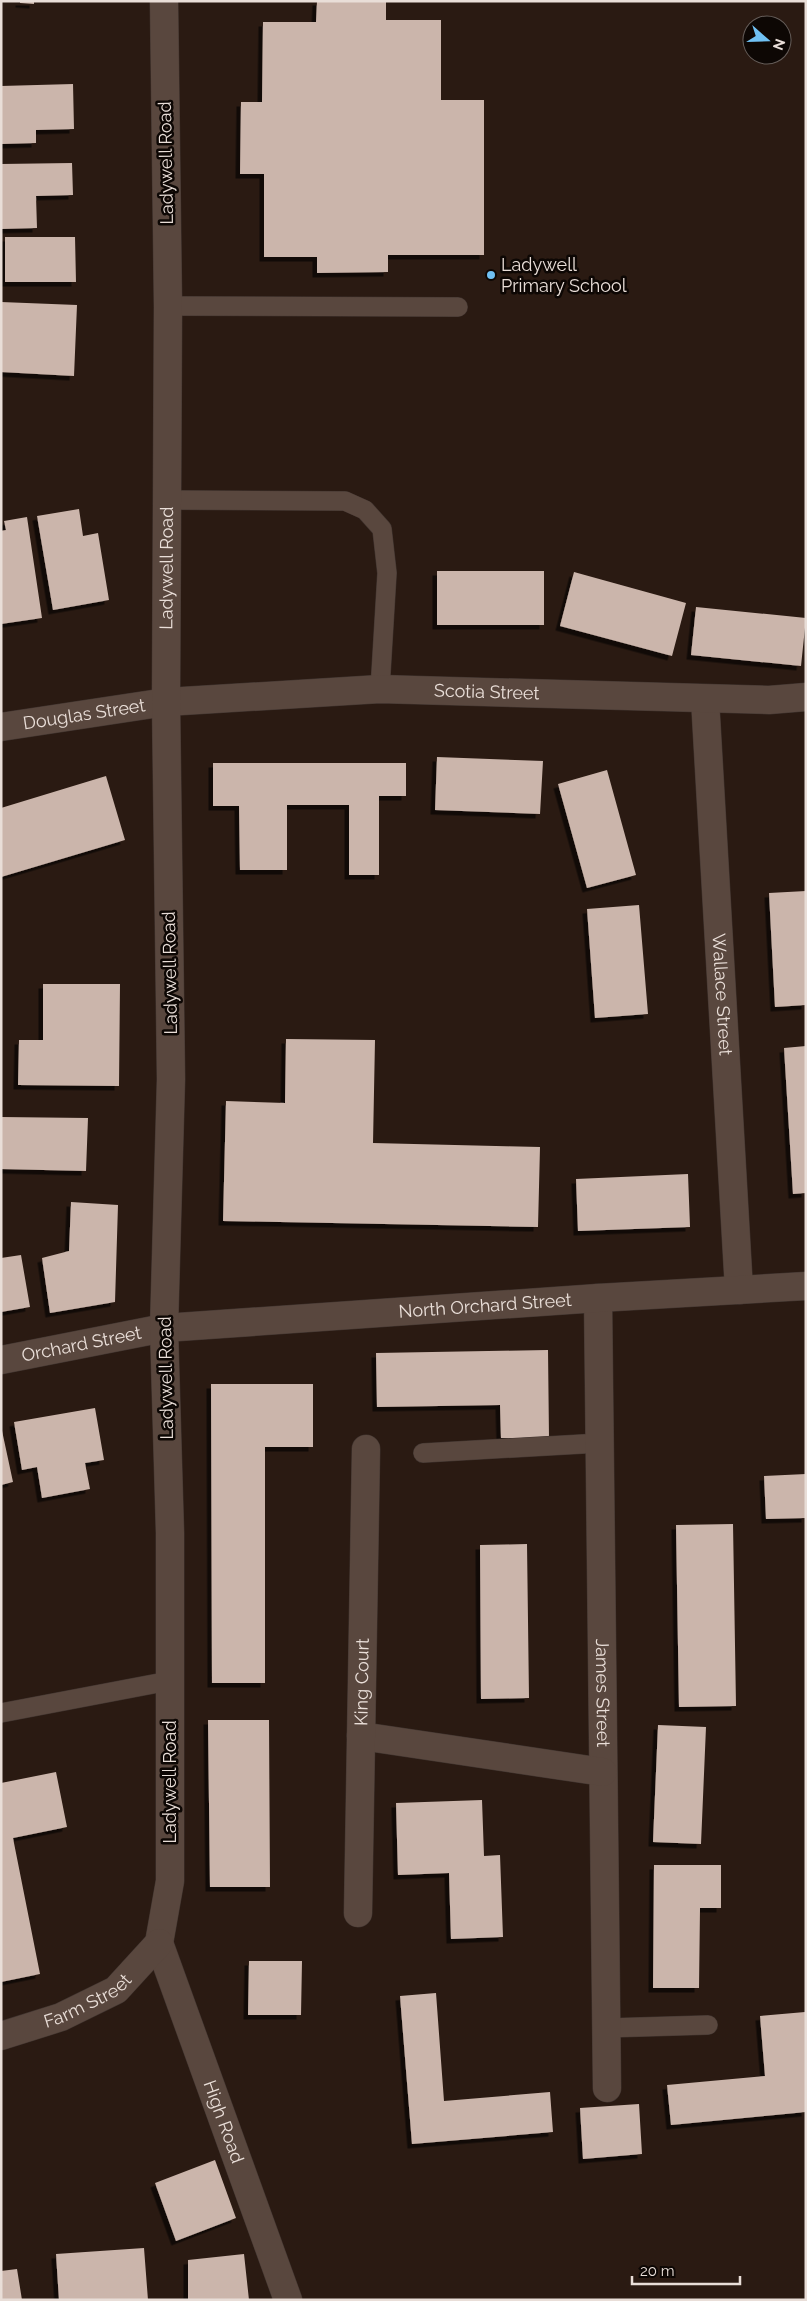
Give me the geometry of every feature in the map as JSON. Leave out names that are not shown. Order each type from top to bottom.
[{"type":"street","name":"Ladywell Road","points":[[159,1943],[170,1881],[170,1532],[164,1328],[171,1079],[166,702],[168,306],[164,1]]},
{"type":"street","name":"Scotia Street","points":[[166,702],[380,689],[769,700],[806,696]]},
{"type":"street","name":"Wallace Street","points":[[705,698],[739,1290]]},
{"type":"street","name":"Douglas Street","points":[[1,727],[166,702]]},
{"type":"street","name":"North Orchard Street","points":[[164,1328],[598,1298],[806,1286]]},
{"type":"street","name":"James Street","points":[[598,1298],[607,2088]]},
{"type":"street","name":"Orchard Street","points":[[1,1360],[164,1328]]},
{"type":"street","name":"King Court","points":[[358,1914],[366,1449]]},
{"type":"street","points":[[361,1736],[604,1772]]},
{"type":"street","name":"Farm Street","points":[[1,2036],[61,2017],[116,1990],[159,1943]]},
{"type":"street","name":"High Road","points":[[159,1943],[288,2300]]},
{"type":"lane","points":[[168,306],[458,307]]},
{"type":"lane","points":[[167,500],[345,502],[365,510],[382,529],[387,573],[380,689]]},
{"type":"lane","points":[[422,1453],[600,1443]]},
{"type":"lane","points":[[1,1713],[169,1681]]},
{"type":"lane","points":[[606,2028],[708,2025]]},
{"type":"building","points":[[20,1],[34,1],[34,4],[20,3]]},
{"type":"building","points":[[317,1],[386,1],[386,20],[441,20],[441,100],[484,100],[484,255],[388,255],[388,272],[317,273],[317,257],[264,257],[264,174],[240,174],[241,102],[262,102],[263,22],[316,22]]},
{"type":"building","points":[[73,84],[74,129],[36,130],[36,143],[1,144],[1,86]]},
{"type":"building","points":[[72,163],[73,195],[36,196],[37,228],[1,229],[1,164]]},
{"type":"building","points":[[5,237],[75,237],[76,282],[5,282]]},
{"type":"building","points":[[1,302],[77,305],[74,376],[1,372]]},
{"type":"building","points":[[79,509],[83,536],[98,533],[109,600],[53,610],[37,516]]},
{"type":"building","points":[[27,517],[42,618],[1,624],[1,531],[6,530],[4,521]]},
{"type":"building","points":[[437,571],[544,571],[544,625],[437,625]]},
{"type":"building","points":[[574,572],[686,603],[672,656],[560,626]]},
{"type":"building","points":[[696,607],[806,618],[801,666],[691,655]]},
{"type":"building","points":[[437,757],[543,761],[540,814],[435,810]]},
{"type":"building","points":[[213,763],[406,763],[406,796],[379,796],[379,875],[349,875],[349,805],[287,805],[287,870],[240,870],[239,806],[213,806]]},
{"type":"building","points":[[607,770],[636,875],[587,888],[558,784]]},
{"type":"building","points":[[106,776],[125,840],[1,877],[1,808]]},
{"type":"building","points":[[806,891],[806,1005],[775,1007],[769,893]]},
{"type":"building","points":[[639,905],[648,1014],[595,1018],[587,909]]},
{"type":"building","points":[[43,984],[120,984],[119,1086],[18,1085],[19,1040],[43,1040]]},
{"type":"building","points":[[286,1039],[375,1040],[373,1143],[540,1147],[538,1227],[223,1221],[226,1101],[285,1103]]},
{"type":"building","points":[[806,1046],[806,1193],[793,1194],[784,1048]]},
{"type":"building","points":[[1,1117],[88,1118],[86,1171],[1,1169]]},
{"type":"building","points":[[688,1174],[690,1227],[578,1231],[576,1179]]},
{"type":"building","points":[[71,1202],[118,1205],[115,1302],[50,1313],[42,1258],[69,1251]]},
{"type":"building","points":[[21,1255],[30,1307],[1,1312],[1,1258]]},
{"type":"building","points":[[548,1350],[549,1438],[501,1438],[500,1405],[377,1407],[376,1353]]},
{"type":"building","points":[[211,1384],[313,1384],[313,1447],[265,1447],[265,1683],[212,1683]]},
{"type":"building","points":[[95,1408],[104,1460],[85,1463],[90,1489],[42,1498],[37,1467],[22,1470],[14,1422]]},
{"type":"building","points":[[1,1426],[13,1482],[1,1485]]},
{"type":"building","points":[[806,1474],[806,1518],[766,1519],[764,1476]]},
{"type":"building","points":[[733,1524],[736,1706],[679,1707],[676,1525]]},
{"type":"building","points":[[527,1544],[529,1698],[481,1699],[480,1545]]},
{"type":"building","points":[[208,1720],[269,1720],[270,1887],[210,1887]]},
{"type":"building","points":[[658,1725],[706,1727],[701,1844],[653,1842]]},
{"type":"building","points":[[56,1772],[67,1827],[13,1838],[40,1974],[1,1982],[1,1783]]},
{"type":"building","points":[[482,1800],[484,1856],[500,1855],[503,1937],[451,1939],[449,1873],[398,1875],[396,1803]]},
{"type":"building","points":[[654,1865],[721,1865],[721,1908],[700,1908],[699,1988],[653,1988]]},
{"type":"building","points":[[249,1961],[302,1961],[301,2015],[248,2015]]},
{"type":"building","points":[[436,1993],[444,2101],[550,2092],[553,2132],[412,2144],[400,1996]]},
{"type":"building","points":[[805,2012],[806,2112],[671,2125],[667,2085],[765,2076],[760,2016]]},
{"type":"building","points":[[639,2104],[642,2154],[583,2159],[580,2108]]},
{"type":"building","points":[[215,2160],[236,2218],[176,2241],[155,2183]]},
{"type":"building","points":[[144,2248],[148,2300],[59,2300],[56,2254]]},
{"type":"building","points":[[244,2254],[249,2300],[188,2300],[188,2260]]},
{"type":"building","points":[[17,2269],[22,2300],[1,2300],[1,2271]]},
{"type":"place","name":"Ladywell Primary School","points":[[491,275]]}]
